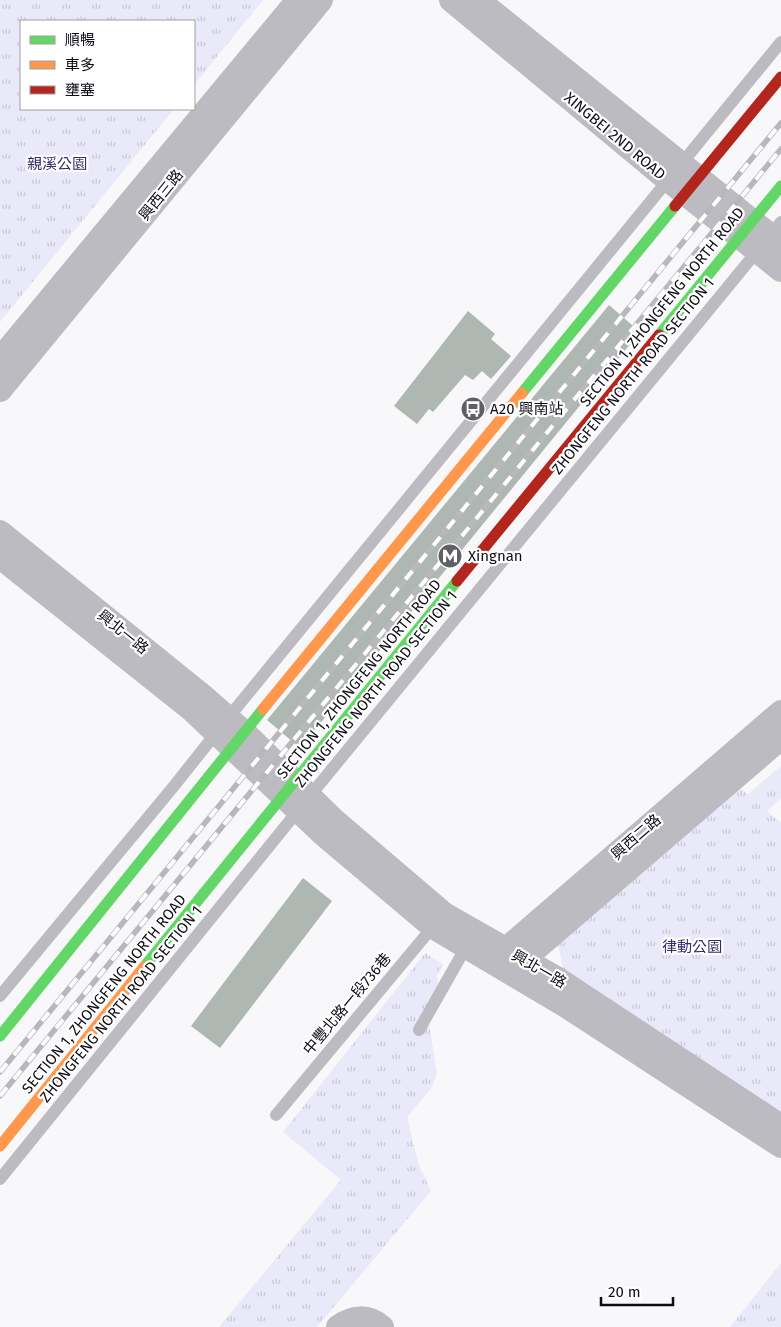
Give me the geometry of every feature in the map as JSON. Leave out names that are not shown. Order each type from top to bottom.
[{"type":"main road","points":[[0,1036],[230,733],[683,179],[781,77]]},
{"type":"main road","name":"SECTION 1, ZHONGFENG NORTH ROAD","points":[[0,1146],[296,796],[763,235],[781,186]]},
{"type":"street","name":"興西三路","points":[[0,359],[298,0]]},
{"type":"street","name":"興西三路","points":[[0,390],[321,0]]},
{"type":"street","name":"XINGBEI 2ND ROAD","points":[[451,0],[683,179],[763,235],[781,270]]},
{"type":"street","name":"XINGBEI 2ND ROAD","points":[[478,0],[683,179]]},
{"type":"street","name":"興北一路","points":[[0,532],[230,733],[296,796],[438,921],[511,959],[571,987],[781,1126]]},
{"type":"street","points":[[0,557],[230,733]]},
{"type":"street","name":"興西二路","points":[[511,959],[781,712]]},
{"type":"street","points":[[511,959],[781,738]]},
{"type":"street","points":[[438,921],[466,947],[511,959],[566,1006],[781,1146]]},
{"type":"street","points":[[338,1327],[346,1321],[360,1318],[376,1322],[382,1327]]},
{"type":"lane","points":[[0,996],[174,786],[230,733],[683,179],[781,42]]},
{"type":"lane","name":"ZHONGFENG NORTH ROAD SECTION 1","points":[[0,1179],[296,796],[763,235]]},
{"type":"lane","name":"中豐北路一段736巷","points":[[276,1115],[438,921]]},
{"type":"lane","points":[[419,1030],[466,947]]},
{"type":"green space","name":"親溪公園","points":[[0,0],[263,0],[195,84],[195,20],[20,20],[20,110],[173,110],[0,322]]},
{"type":"green space","name":"律動公園","points":[[781,766],[781,798],[767,811],[781,823],[781,1112],[563,968],[558,944],[739,787],[748,794]]},
{"type":"green space","points":[[425,953],[443,964],[437,976],[439,992],[429,1023],[437,1074],[431,1089],[407,1117],[418,1163],[431,1191],[317,1327],[219,1327],[341,1180],[283,1132]]},
{"type":"green space","points":[[781,1263],[781,1327],[730,1327]]},
{"type":"building","points":[[609,305],[640,332],[300,748],[267,720]]},
{"type":"building","points":[[468,311],[495,334],[491,339],[511,356],[491,379],[482,371],[473,380],[465,375],[433,412],[429,409],[417,424],[394,406]]},
{"type":"building","points":[[303,878],[332,901],[220,1048],[191,1026]]},
{"type":"railway","points":[[0,1072],[781,123]]},
{"type":"railway","points":[[0,1096],[781,149]]},
{"type":"traffic: fast","points":[[659,335],[781,186]]},
{"type":"traffic: fast","points":[[522,393],[675,206]]},
{"type":"traffic: fast","points":[[144,967],[457,581]]},
{"type":"traffic: fast","points":[[0,1036],[263,709]]},
{"type":"traffic: slow","points":[[263,709],[522,393]]},
{"type":"traffic: slow","points":[[0,1146],[144,967]]},
{"type":"traffic: jam","points":[[675,206],[781,77]]},
{"type":"traffic: jam","points":[[457,581],[659,335]]},
{"type":"place","name":"A20 興南站","points":[[473,409]]},
{"type":"place","name":"Xingnan","points":[[450,556]]}]
